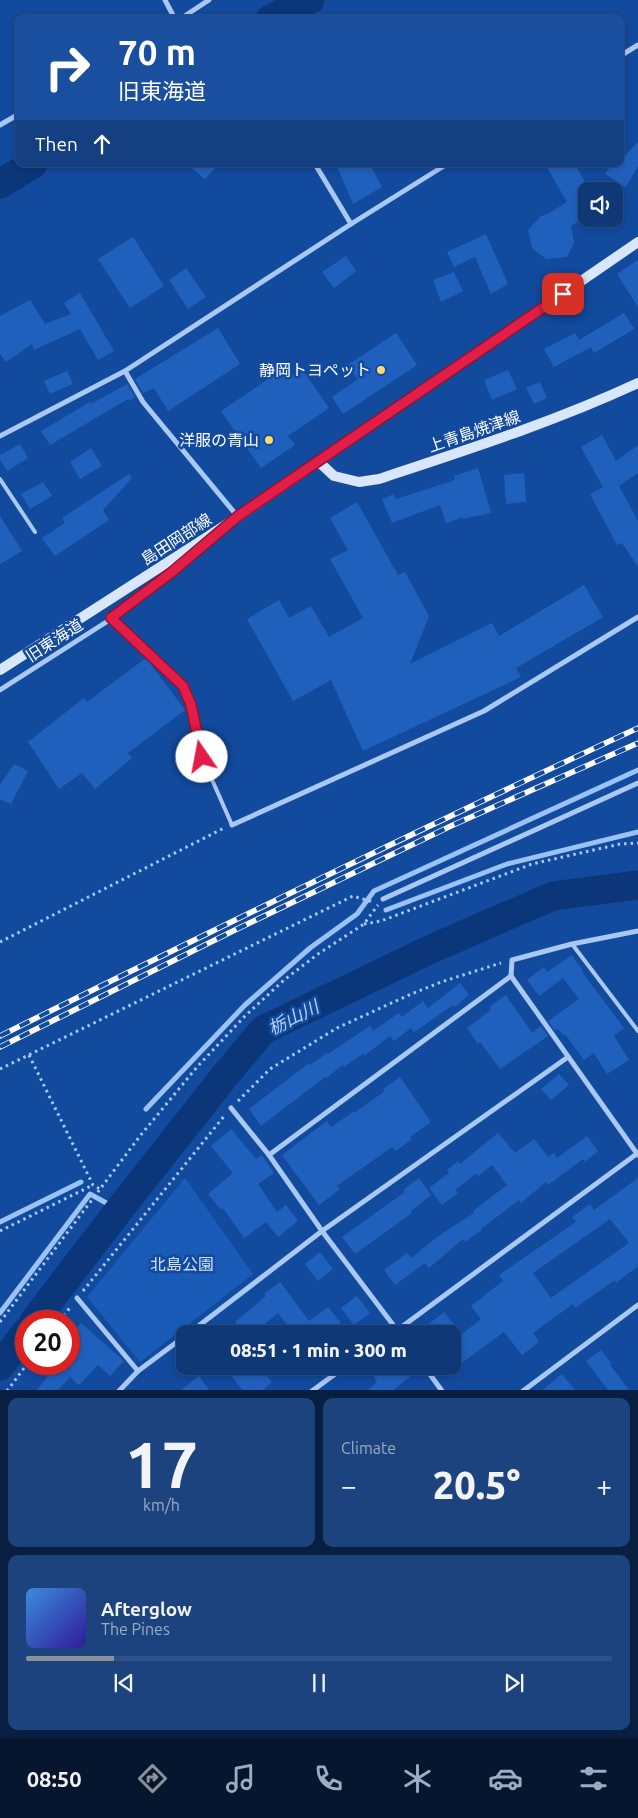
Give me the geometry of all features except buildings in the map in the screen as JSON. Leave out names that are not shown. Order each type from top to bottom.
[{"type":"main road","name":"島田岡部線","points":[[0,670],[319,462],[638,242]]},
{"type":"main road","name":"上青島焼津線","points":[[319,462],[334,476],[359,482],[378,480],[522,431],[597,402],[638,383]]},
{"type":"street","points":[[165,0],[173,15]]},
{"type":"street","points":[[186,15],[209,0]]},
{"type":"street","points":[[624,54],[638,45]]},
{"type":"street","points":[[0,125],[15,116]]},
{"type":"street","points":[[317,167],[351,224]]},
{"type":"street","points":[[0,436],[125,371],[442,167]]},
{"type":"street","points":[[125,371],[143,402],[238,516]]},
{"type":"street","name":"旧東海道","points":[[0,690],[111,618],[172,572],[238,516]]},
{"type":"street","points":[[232,825],[484,711],[638,617]]},
{"type":"street","points":[[383,899],[638,783]]},
{"type":"street","points":[[407,1325],[638,1154],[511,976],[512,960],[572,944],[638,931]]},
{"type":"street","points":[[269,1155],[511,976]]},
{"type":"street","points":[[199,1325],[322,1231],[568,1057]]},
{"type":"street","points":[[230,1108],[269,1155],[322,1231],[393,1325]]},
{"type":"street","points":[[77,1298],[138,1371]]},
{"type":"street","points":[[524,1390],[638,1305]]},
{"type":"street","points":[[119,1390],[138,1371],[176,1342]]},
{"type":"street","points":[[312,1390],[333,1375]]},
{"type":"street","points":[[431,1375],[442,1390]]},
{"type":"lane","points":[[0,479],[35,532]]},
{"type":"lane","points":[[111,618],[183,686],[191,705],[202,757],[232,825]]},
{"type":"lane","points":[[572,944],[638,1031]]},
{"type":"path","points":[[0,942],[232,825]]},
{"type":"path","points":[[364,924],[381,921],[532,864],[620,844],[638,843]]},
{"type":"path","points":[[0,1069],[353,896],[379,904]]},
{"type":"path","points":[[0,1322],[140,1136],[197,1067],[245,1016],[284,980],[318,954],[364,924],[383,899]]},
{"type":"path","points":[[68,1310],[230,1108],[270,1070],[338,1028],[409,995],[441,982],[512,960]]},
{"type":"path","points":[[29,1055],[93,1185],[100,1189]]},
{"type":"path","points":[[0,1231],[93,1185]]},
{"type":"path","points":[[7,1390],[19,1375]]},
{"type":"green space","name":"北島公園","points":[[185,1178],[253,1274],[188,1325],[176,1325],[176,1334],[140,1362],[87,1297]]},
{"type":"waterway","points":[[278,15],[310,0]]},
{"type":"waterway","points":[[0,184],[28,167]]},
{"type":"waterway","points":[[146,1109],[245,1005],[310,948],[357,914],[374,891],[638,770]]},
{"type":"waterway","points":[[386,910],[507,864],[638,832]]},
{"type":"waterway","name":"栃山川","points":[[42,1310],[119,1210],[263,1030],[431,949],[553,896],[638,885]]},
{"type":"waterway","points":[[0,1222],[81,1182]]},
{"type":"waterway","points":[[0,1313],[90,1194],[119,1210]]},
{"type":"waterway","name":"栃山川","points":[[0,1366],[15,1346]]},
{"type":"railway","points":[[0,1036],[318,880],[638,728]]},
{"type":"railway","points":[[0,1047],[233,931],[453,825],[638,743]]},
{"type":"place","name":"静岡トヨペット","points":[[381,370]]},
{"type":"place","name":"洋服の青山","points":[[269,440]]},
{"type":"route","points":[[202,757],[191,705],[183,686],[111,618],[172,572],[238,516],[563,294]]}]
